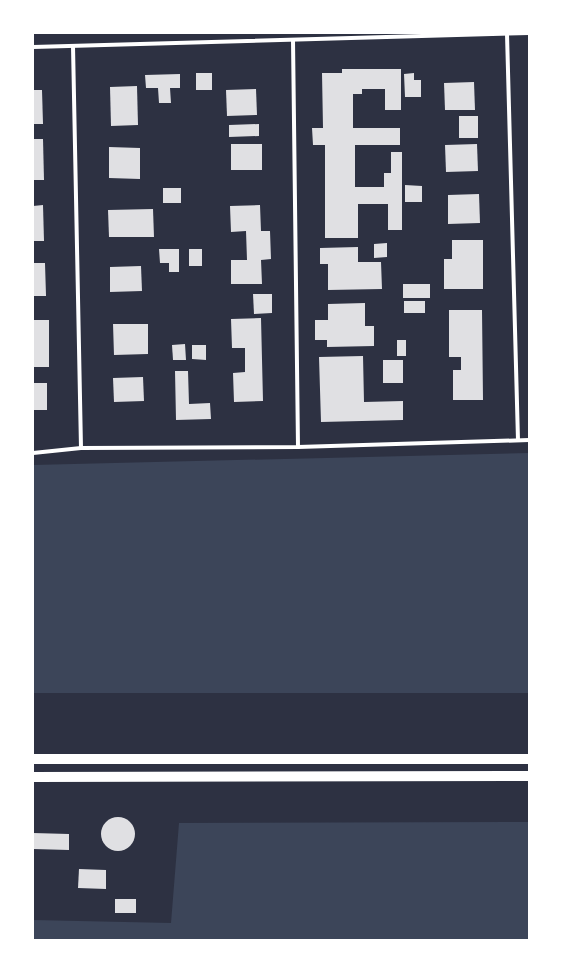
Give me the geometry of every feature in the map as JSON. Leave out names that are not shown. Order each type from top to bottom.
[{"type":"main road","points":[[33,758],[529,759]]},
{"type":"main road","points":[[33,777],[529,776]]},
{"type":"street","points":[[33,47],[529,33]]},
{"type":"street","points":[[507,34],[518,440]]},
{"type":"street","points":[[293,40],[298,447]]},
{"type":"street","points":[[73,46],[81,448]]},
{"type":"street","points":[[33,453],[81,448],[298,447],[529,440]]},
{"type":"shaded area","points":[[529,453],[529,693],[33,693],[33,465]]},
{"type":"shaded area","points":[[529,822],[529,940],[33,940],[33,920],[171,923],[179,823]]},
{"type":"building","points":[[342,69],[401,69],[401,110],[385,110],[385,89],[362,89],[362,94],[353,94],[353,128],[400,128],[400,145],[355,145],[355,187],[384,187],[384,173],[391,173],[391,152],[402,152],[402,230],[388,230],[388,204],[358,204],[358,238],[325,238],[325,145],[313,145],[312,128],[323,128],[322,73],[342,73]]},
{"type":"building","points":[[196,73],[212,73],[212,90],[196,90]]},
{"type":"building","points":[[414,73],[414,80],[421,80],[421,97],[405,97],[404,74]]},
{"type":"building","points":[[180,74],[180,88],[170,88],[171,103],[159,103],[158,88],[146,88],[145,75]]},
{"type":"building","points":[[474,82],[475,110],[445,110],[444,83]]},
{"type":"building","points":[[137,86],[138,125],[111,126],[110,87]]},
{"type":"building","points":[[256,89],[257,115],[227,116],[226,90]]},
{"type":"building","points":[[33,90],[42,90],[43,124],[33,124]]},
{"type":"building","points":[[459,116],[478,116],[478,138],[459,138]]},
{"type":"building","points":[[259,124],[259,136],[229,137],[229,125]]},
{"type":"building","points":[[33,139],[43,139],[44,180],[33,180]]},
{"type":"building","points":[[231,144],[262,144],[262,170],[231,170]]},
{"type":"building","points":[[477,144],[478,171],[446,172],[445,145]]},
{"type":"building","points":[[109,147],[140,148],[140,179],[109,178]]},
{"type":"building","points":[[405,185],[422,186],[422,202],[405,202]]},
{"type":"building","points":[[163,188],[181,188],[181,203],[163,203]]},
{"type":"building","points":[[479,194],[480,223],[448,224],[448,195]]},
{"type":"building","points":[[43,205],[44,241],[33,241],[33,206]]},
{"type":"building","points":[[260,205],[261,231],[270,231],[271,259],[261,260],[262,284],[231,284],[231,260],[247,260],[246,231],[231,232],[230,206]]},
{"type":"building","points":[[153,209],[154,237],[109,237],[108,210]]},
{"type":"building","points":[[452,240],[483,240],[483,289],[444,289],[444,259],[452,259]]},
{"type":"building","points":[[387,243],[387,257],[374,258],[374,244]]},
{"type":"building","points":[[358,247],[358,262],[381,262],[382,289],[328,290],[328,264],[320,264],[320,248]]},
{"type":"building","points":[[159,249],[179,249],[179,272],[169,272],[169,263],[160,263]]},
{"type":"building","points":[[189,249],[202,249],[202,266],[189,266]]},
{"type":"building","points":[[33,263],[45,263],[46,296],[33,296]]},
{"type":"building","points":[[141,266],[142,291],[110,292],[110,267]]},
{"type":"building","points":[[403,284],[430,284],[430,298],[403,298]]},
{"type":"building","points":[[253,294],[272,294],[272,313],[254,314]]},
{"type":"building","points":[[404,301],[425,301],[425,313],[404,313]]},
{"type":"building","points":[[365,303],[365,326],[374,326],[374,346],[327,347],[327,340],[315,340],[315,320],[328,320],[328,304]]},
{"type":"building","points":[[449,310],[482,310],[483,400],[453,400],[453,370],[461,370],[461,357],[449,357]]},
{"type":"building","points":[[261,318],[263,401],[234,402],[233,373],[245,372],[245,348],[232,348],[231,319]]},
{"type":"building","points":[[33,320],[49,320],[49,367],[33,367]]},
{"type":"building","points":[[113,324],[148,324],[148,354],[114,355]]},
{"type":"building","points":[[397,340],[406,340],[406,356],[397,356]]},
{"type":"building","points":[[185,344],[186,360],[173,360],[172,345]]},
{"type":"building","points":[[192,345],[206,345],[206,360],[192,359]]},
{"type":"building","points":[[363,356],[364,402],[403,401],[403,420],[321,422],[319,357]]},
{"type":"building","points":[[383,360],[403,360],[403,383],[383,383]]},
{"type":"building","points":[[175,371],[188,371],[189,404],[210,403],[211,419],[176,420]]},
{"type":"building","points":[[143,377],[144,401],[114,402],[113,378]]},
{"type":"building","points":[[33,383],[47,383],[47,410],[33,410]]},
{"type":"building","points":[[115,817],[121,817],[125,818],[132,824],[135,834],[134,841],[128,848],[121,851],[115,851],[111,850],[104,844],[101,837],[101,831],[102,827],[108,820]]},
{"type":"building","points":[[33,833],[69,834],[69,850],[33,849]]},
{"type":"building","points":[[79,869],[106,870],[106,889],[78,888]]},
{"type":"building","points":[[115,899],[136,899],[136,913],[115,913]]}]
